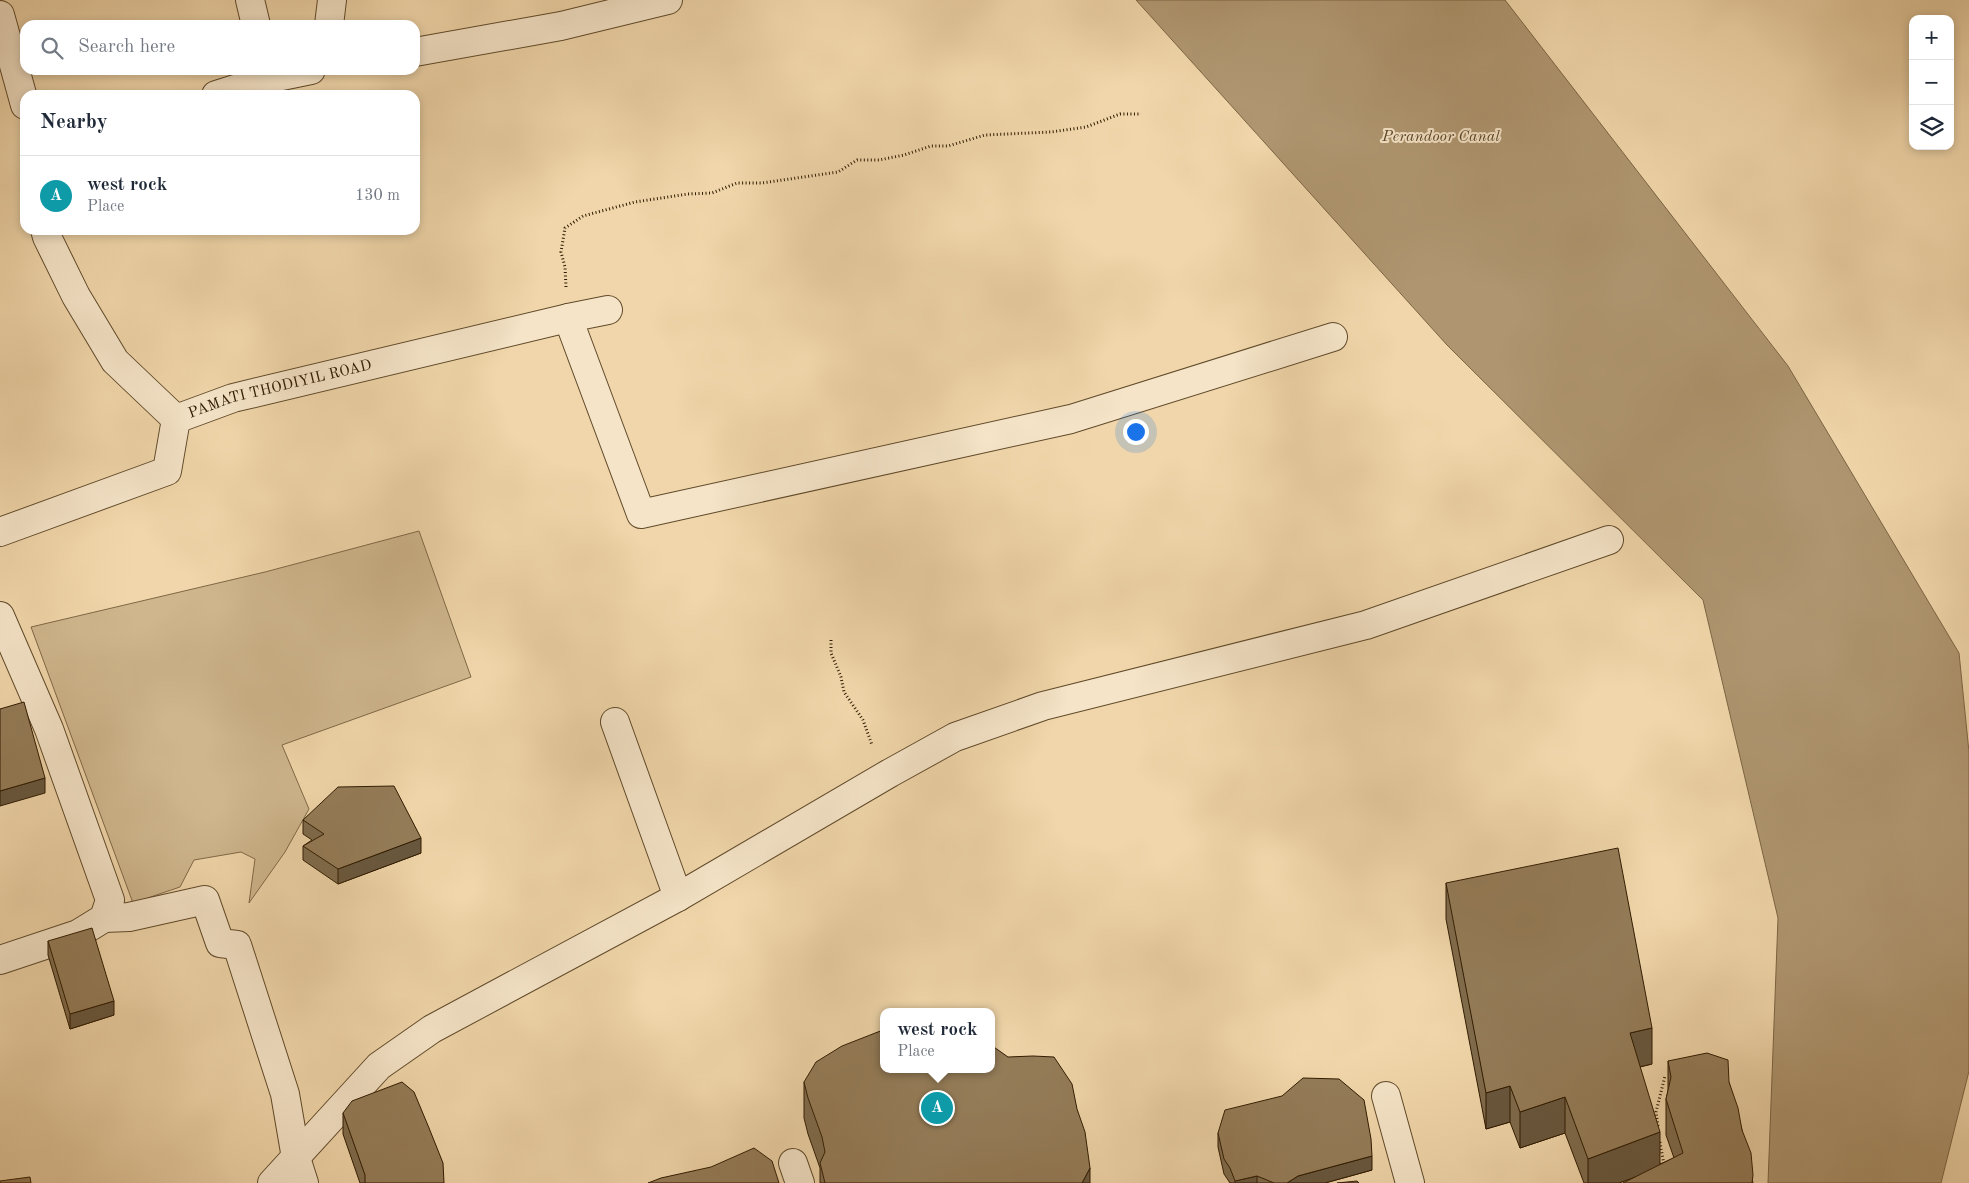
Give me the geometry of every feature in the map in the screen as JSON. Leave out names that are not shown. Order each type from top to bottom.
[{"type":"street","points":[[250,0],[255,20]]},
{"type":"street","points":[[330,20],[332,0]]},
{"type":"street","points":[[420,51],[561,26],[668,0]]},
{"type":"street","points":[[0,15],[21,90]]},
{"type":"street","points":[[228,90],[266,75]]},
{"type":"street","points":[[46,235],[76,296],[115,361],[176,419]]},
{"type":"street","name":"PAMATI THODIYIL ROAD","points":[[0,532],[167,471],[176,419],[233,398],[608,310]]},
{"type":"street","points":[[568,318],[641,514],[1071,419],[1333,337]]},
{"type":"street","points":[[272,1183],[300,1170],[379,1066],[432,1029],[678,897],[955,737],[1043,706],[1366,625],[1609,540]]},
{"type":"street","points":[[0,616],[49,729],[110,900],[104,918]]},
{"type":"street","points":[[616,722],[678,897]]},
{"type":"street","points":[[0,960],[78,934],[104,918],[129,917],[205,900],[220,943],[237,945],[285,1094],[300,1170]]},
{"type":"street","points":[[1386,1096],[1410,1183]]},
{"type":"path","points":[[568,318],[565,267],[561,252],[565,228],[583,216],[635,202],[688,194],[712,193],[737,183],[762,183],[838,172],[857,160],[904,155],[930,146],[948,146],[985,135],[1086,127],[1120,114],[1141,114]]},
{"type":"path","points":[[831,640],[831,653],[841,677],[844,692],[863,720],[877,754],[890,773]]},
{"type":"path","points":[[1658,1129],[1656,1112],[1665,1076]]},
{"type":"path","points":[[1659,1138],[1666,1174]]},
{"type":"shaded area","points":[[419,531],[471,677],[282,745],[309,809],[285,852],[249,903],[255,859],[241,852],[194,860],[180,887],[133,903],[31,627],[265,572]]},
{"type":"water","name":"Perandoor Canal","points":[[1136,0],[1505,0],[1788,366],[1959,653],[1969,752],[1969,1071],[1941,1183],[1768,1183],[1778,918],[1703,600],[1447,345]]},
{"type":"building","points":[[24,702],[45,778],[0,791],[0,709]]},
{"type":"building","points":[[394,786],[421,838],[338,869],[303,846],[324,834],[303,820],[338,787]]},
{"type":"building","points":[[1618,848],[1652,1028],[1630,1033],[1660,1132],[1588,1159],[1565,1097],[1520,1112],[1510,1086],[1486,1093],[1446,883]]},
{"type":"building","points":[[92,928],[114,1001],[70,1014],[48,941]]},
{"type":"building","points":[[880,1031],[880,1073],[995,1073],[995,1048],[1008,1057],[1054,1057],[1072,1084],[1077,1109],[1085,1132],[1090,1168],[1082,1183],[825,1183],[820,1163],[825,1152],[822,1137],[804,1082],[816,1062],[842,1046]]},
{"type":"building","points":[[1707,1053],[1728,1060],[1729,1082],[1738,1108],[1742,1130],[1751,1153],[1752,1183],[1623,1183],[1683,1153],[1666,1099],[1671,1077],[1668,1061]]},
{"type":"building","points":[[1303,1078],[1339,1079],[1364,1100],[1372,1156],[1298,1176],[1287,1183],[1274,1183],[1257,1176],[1235,1181],[1224,1159],[1218,1133],[1225,1110],[1282,1096]]},
{"type":"building","points":[[402,1082],[414,1092],[429,1128],[443,1163],[444,1183],[365,1183],[365,1175],[343,1113],[352,1101]]},
{"type":"building","points":[[754,1148],[772,1161],[779,1183],[648,1183],[661,1178],[711,1167]]},
{"type":"building","points":[[30,1177],[31,1183],[0,1183],[0,1181]]},
{"type":"building","points":[[1357,1181],[1359,1183],[1337,1183]]},
{"type":"place","name":"west rock","points":[[937,1108]]}]
